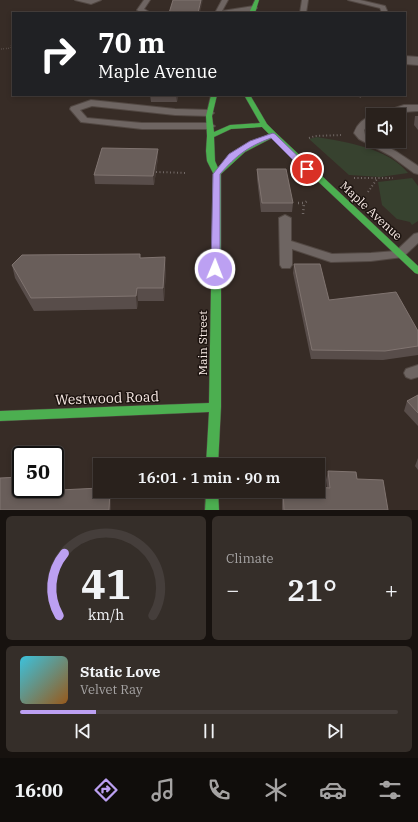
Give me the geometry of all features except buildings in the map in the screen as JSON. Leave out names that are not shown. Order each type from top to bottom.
[{"type":"main road","name":"Main Street","points":[[212,458],[215,407],[216,174],[211,161],[210,151],[210,112],[214,96]]},
{"type":"main road","points":[[216,174],[232,156],[252,142],[273,135],[264,125],[248,96]]},
{"type":"main road","points":[[211,131],[238,124],[264,125]]},
{"type":"main road","name":"Maple Avenue","points":[[273,135],[418,271]]},
{"type":"main road","name":"Westwood Road","points":[[0,416],[215,407]]},
{"type":"main road","points":[[212,498],[212,510]]},
{"type":"street","points":[[406,60],[418,61]]},
{"type":"lane","points":[[78,0],[91,2],[98,0]]},
{"type":"lane","points":[[145,12],[140,10],[147,0]]},
{"type":"lane","points":[[219,12],[225,0]]},
{"type":"lane","points":[[303,12],[305,0]]},
{"type":"lane","points":[[351,0],[383,7],[385,12]]},
{"type":"lane","points":[[228,12],[254,7]]},
{"type":"lane","points":[[210,112],[175,112],[91,103],[74,109],[84,120],[211,131]]},
{"type":"lane","points":[[406,108],[418,108]]},
{"type":"lane","points":[[366,121],[360,129],[360,135],[394,154],[418,171]]},
{"type":"lane","points":[[285,218],[286,265]]},
{"type":"lane","points":[[286,243],[331,258],[371,257],[399,254],[418,237]]},
{"type":"path","points":[[1,49],[12,48],[12,42]]},
{"type":"path","points":[[358,96],[362,97]]},
{"type":"path","points":[[304,139],[315,136],[360,135]]},
{"type":"path","points":[[156,172],[187,173]]},
{"type":"path","points":[[352,178],[377,179],[395,177]]},
{"type":"path","points":[[366,195],[377,179]]},
{"type":"path","points":[[298,203],[304,203],[313,198]]},
{"type":"green space","points":[[317,137],[341,141],[378,152],[400,164],[408,173],[380,177],[349,175],[309,139]]},
{"type":"green space","points":[[412,178],[418,186],[418,221],[412,225],[410,222],[397,219],[382,205],[378,182]]},
{"type":"traffic: fast","points":[[252,12],[257,0]]},
{"type":"traffic: fast","points":[[212,458],[215,407],[217,173],[211,161],[209,116],[214,96]]},
{"type":"traffic: fast","points":[[248,96],[264,125],[273,135],[418,271]]},
{"type":"traffic: fast","points":[[211,136],[230,127],[264,125]]},
{"type":"traffic: fast","points":[[217,173],[242,150],[273,135]]},
{"type":"traffic: fast","points":[[0,416],[215,407]]},
{"type":"traffic: fast","points":[[212,498],[212,510]]},
{"type":"route","points":[[215,269],[216,174],[232,156],[252,142],[273,135],[307,169]]}]
